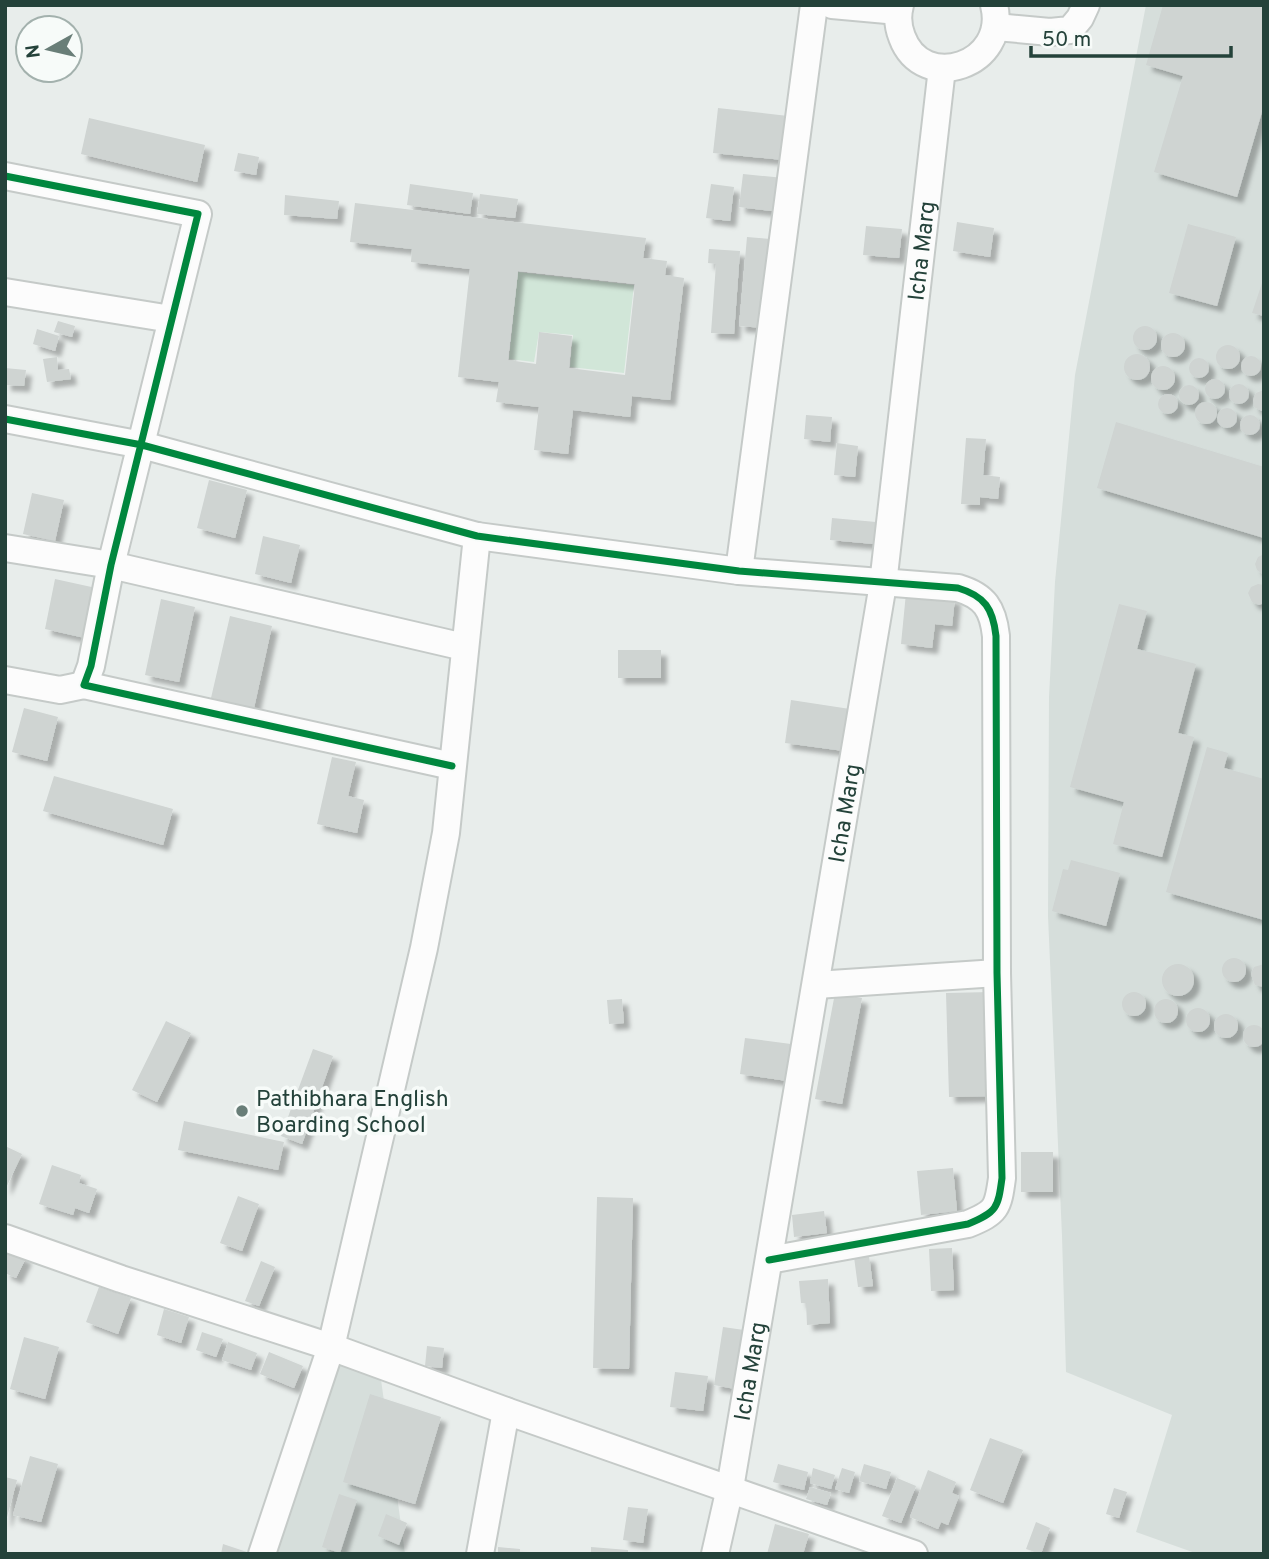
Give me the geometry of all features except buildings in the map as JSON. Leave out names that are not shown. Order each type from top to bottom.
[{"type":"street","points":[[738,570],[814,5]]},
{"type":"street","points":[[832,5],[899,8],[898,27],[909,49],[927,64],[942,68],[961,66],[977,58],[989,44],[995,16],[1049,32],[1070,30],[1086,5]]},
{"type":"street","name":"Icha Marg","points":[[715,1554],[730,1488],[883,583],[942,68]]},
{"type":"street","points":[[5,176],[198,214],[111,565],[91,666],[84,685]]},
{"type":"street","points":[[5,292],[171,319]]},
{"type":"street","points":[[5,419],[142,445],[477,536],[738,570],[958,588],[972,592],[985,603],[993,618],[996,636],[996,973],[1002,1178],[999,1200],[989,1216],[968,1224],[769,1260]]},
{"type":"street","points":[[262,1554],[331,1347],[424,948],[446,833],[477,536]]},
{"type":"street","points":[[5,548],[111,565],[464,647]]},
{"type":"street","points":[[5,680],[60,690],[84,685],[452,766]]},
{"type":"street","points":[[816,985],[996,973]]},
{"type":"street","points":[[5,1238],[121,1279],[331,1347],[914,1554]]},
{"type":"street","points":[[480,1554],[506,1411]]},
{"type":"shaded area","points":[[1146,5],[1264,5],[1264,1554],[1198,1554],[1136,1532],[1172,1415],[1066,1372],[1048,916],[1049,697],[1055,582],[1075,375]]},
{"type":"shaded area","points":[[331,1347],[379,1365],[405,1554],[262,1554]]},
{"type":"green space","points":[[518,272],[634,285],[624,373],[570,367],[573,335],[539,332],[534,362],[509,359]]},
{"type":"cycle path","points":[[5,176],[198,214],[111,565],[91,666],[84,685],[452,766]]},
{"type":"cycle path","points":[[5,419],[142,445],[477,536],[739,571],[958,588],[975,595],[986,605],[993,618],[996,636],[997,973],[1002,1178],[997,1203],[985,1216],[968,1224],[769,1260]]},
{"type":"place","name":"Pathibhara English Boarding School","points":[[242,1111]]}]
